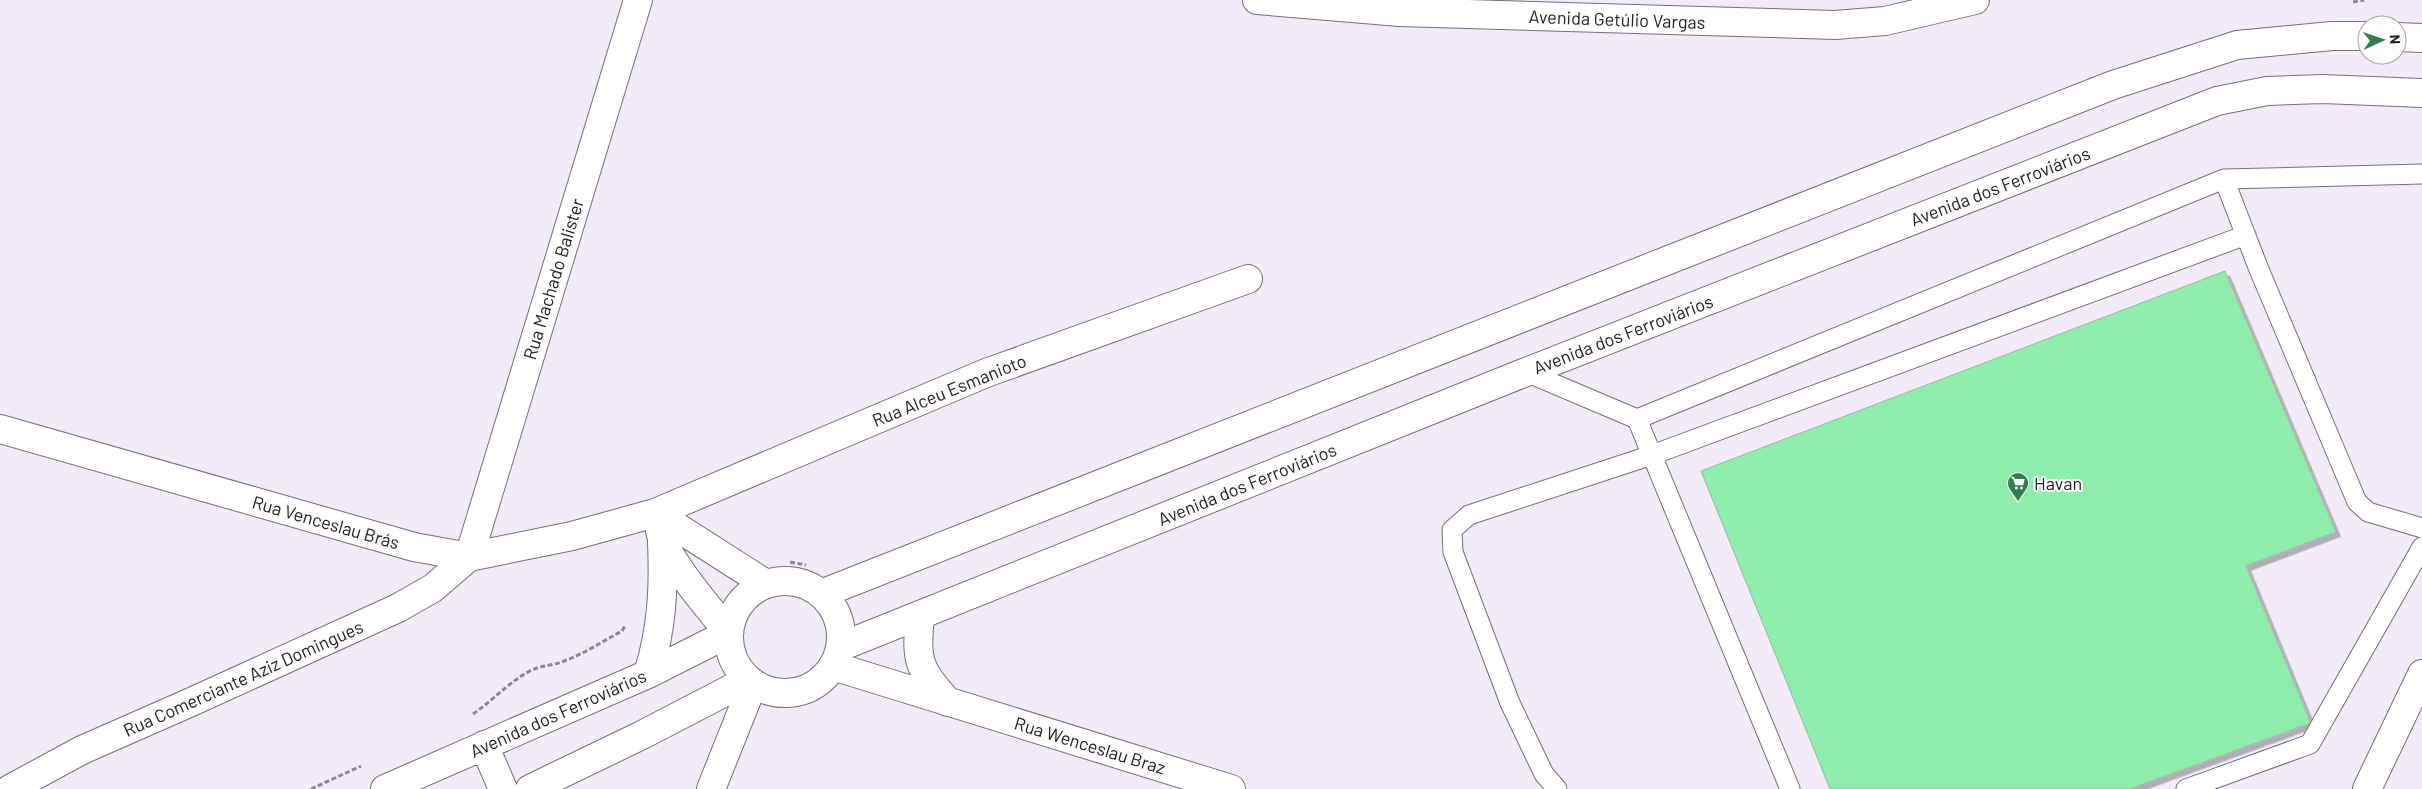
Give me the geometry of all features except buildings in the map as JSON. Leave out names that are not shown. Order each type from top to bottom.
[{"type":"main road","name":"Rua Machado Balister","points":[[469,557],[638,0]]},
{"type":"main road","name":"Avenida Getúlio Vargas","points":[[1257,0],[1400,12],[1835,25],[1885,21],[1975,0]]},
{"type":"main road","points":[[821,594],[2113,85],[2237,45],[2332,36],[2357,36]]},
{"type":"main road","points":[[2407,37],[2422,38]]},
{"type":"main road","name":"Avenida dos Ferroviários","points":[[836,657],[920,615],[1526,372],[2218,101],[2267,91],[2304,89],[2422,93]]},
{"type":"main road","name":"Rua Alceu Esmanioto","points":[[655,512],[986,373],[1248,279]]},
{"type":"main road","name":"Rua Venceslau Brás","points":[[0,430],[414,547],[469,557],[572,536],[655,512]]},
{"type":"main road","points":[[655,512],[766,584]]},
{"type":"main road","points":[[648,674],[656,649],[662,614],[664,580],[662,542],[655,512]]},
{"type":"main road","points":[[662,542],[729,634]]},
{"type":"main road","name":"Rua Comerciante Aziz Domingues","points":[[10,789],[82,750],[398,608],[433,588],[469,557]]},
{"type":"main road","points":[[785,581],[804,584],[821,594],[833,609],[840,628],[836,657],[818,683],[797,692],[774,692],[750,682],[737,666],[731,650],[729,634],[732,617],[740,603],[752,592],[766,584],[785,581]]},
{"type":"main road","points":[[920,615],[917,649],[925,676],[948,702]]},
{"type":"main road","name":"Avenida dos Ferroviários","points":[[385,789],[648,674],[729,634]]},
{"type":"main road","name":"Rua Wenceslau Braz","points":[[836,657],[948,702],[1231,789]]},
{"type":"main road","points":[[2367,789],[2422,674]]},
{"type":"main road","points":[[530,789],[750,682]]},
{"type":"main road","points":[[711,789],[750,682]]},
{"type":"main road","points":[[484,745],[503,789]]},
{"type":"lane","points":[[1637,420],[2224,178],[2422,174]]},
{"type":"lane","points":[[2224,178],[2357,502],[2368,512],[2422,528]]},
{"type":"lane","points":[[1557,789],[1544,774],[1510,703],[1453,552],[1452,530],[1469,515],[1652,454],[2246,235]]},
{"type":"lane","points":[[1526,372],[1637,420],[1790,789]]},
{"type":"lane","points":[[2186,789],[2310,744],[2422,547]]},
{"type":"place","name":"Havan","points":[[2018,502]]}]
